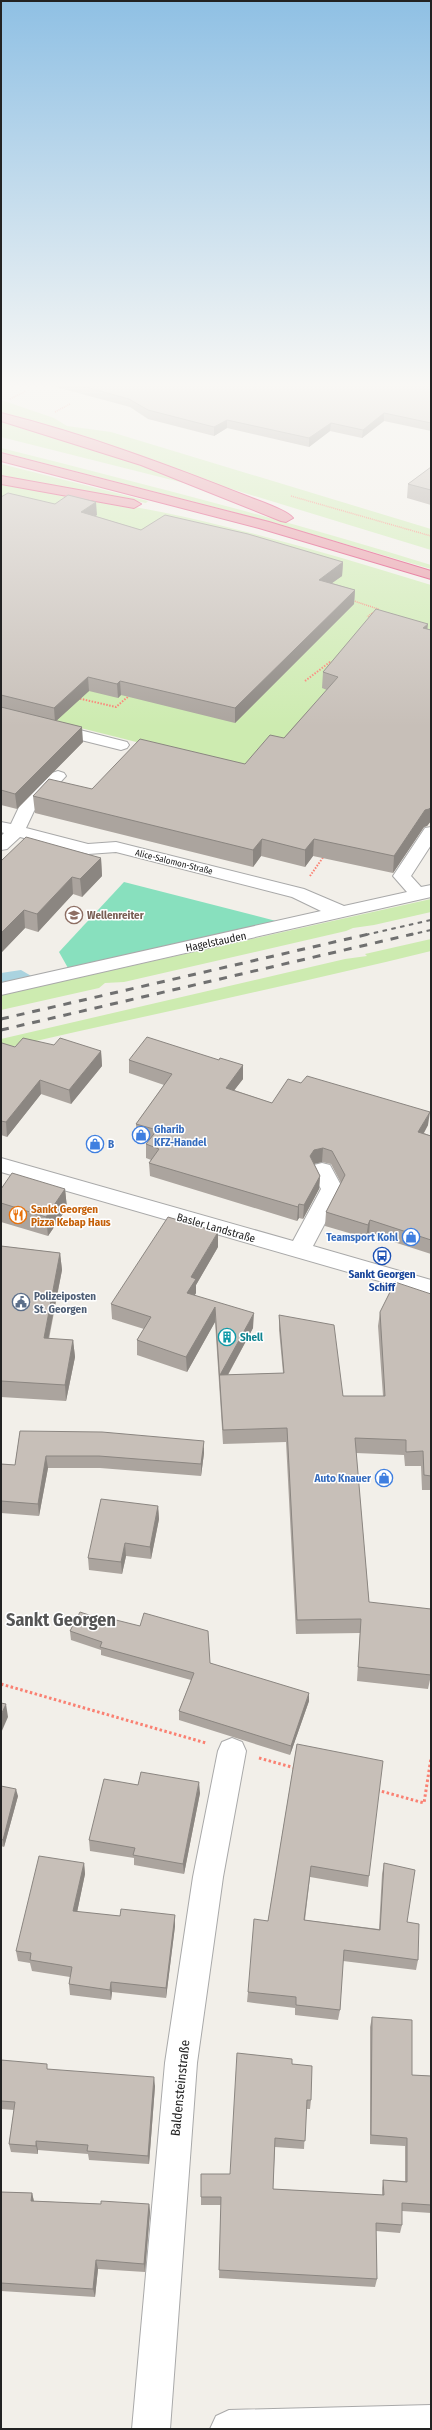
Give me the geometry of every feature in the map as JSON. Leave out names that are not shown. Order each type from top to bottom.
[{"type":"highway","points":[[110,499],[147,506],[222,514]]},
{"type":"highway","points":[[173,499],[431,575]]},
{"type":"highway","points":[[218,499],[309,524]]},
{"type":"highway","points":[[245,499],[286,518]]},
{"type":"street","points":[[1,715],[121,745]]},
{"type":"street","points":[[1,845],[9,829],[58,776]]},
{"type":"street","name":"Alice-Salomon-Straße","points":[[9,829],[88,849],[116,847],[298,893],[331,909],[345,912]]},
{"type":"street","points":[[431,832],[402,876],[418,893],[431,891]]},
{"type":"street","name":"Hagelstauden","points":[[1,989],[345,912],[431,891]]},
{"type":"street","name":"Basler Landstraße","points":[[1,1165],[431,1288]]},
{"type":"street","points":[[299,1251],[332,1189],[322,1170]]},
{"type":"street","name":"Baldensteinstraße","points":[[151,2429],[181,2063],[208,1877],[232,1751]]},
{"type":"street","points":[[229,2429],[431,2424]]},
{"type":"path","points":[[344,598],[378,609],[367,617]]},
{"type":"path","points":[[305,681],[330,662],[337,664]]},
{"type":"path","points":[[70,696],[116,707],[132,693]]},
{"type":"path","points":[[298,893],[328,850]]},
{"type":"green space","points":[[1,499],[94,499],[143,508],[199,520],[304,547],[431,585],[431,816],[1,708]]},
{"type":"green space","points":[[127,499],[148,501],[146,503]]},
{"type":"green space","points":[[184,499],[202,499],[271,518],[431,565],[431,569],[256,518]]},
{"type":"green space","points":[[266,499],[333,499],[431,529],[431,550]]},
{"type":"green space","points":[[124,882],[280,922],[68,968],[59,952]]},
{"type":"green space","points":[[431,899],[431,912],[374,925],[353,928],[346,931],[124,982],[105,983],[99,988],[1,1010],[1,995]]},
{"type":"green space","points":[[431,939],[431,951],[1,1049],[1,1039],[345,959],[367,956],[365,954]]},
{"type":"water","points":[[21,970],[33,977],[1,983],[1,973]]},
{"type":"building","points":[[1,499],[35,499],[55,504],[62,499],[86,499],[96,502],[81,512],[141,530],[165,515],[248,534],[343,562],[319,580],[355,590],[235,708],[120,681],[117,684],[88,677],[54,708],[1,695]]},
{"type":"building","points":[[376,609],[428,624],[423,628],[431,630],[431,807],[425,810],[394,856],[314,839],[305,850],[262,839],[253,850],[33,796],[49,779],[92,789],[140,739],[245,764],[270,735],[284,738],[338,677],[323,672]]},
{"type":"building","points":[[1,707],[82,727],[15,794],[1,790]]},
{"type":"building","points":[[26,837],[101,858],[80,879],[72,877],[37,914],[24,910],[1,933],[1,861]]},
{"type":"building","points":[[147,1037],[219,1060],[220,1058],[243,1065],[226,1088],[272,1103],[288,1079],[301,1083],[307,1076],[430,1112],[418,1132],[431,1136],[431,1240],[370,1220],[368,1225],[326,1212],[345,1175],[332,1151],[323,1148],[314,1150],[310,1156],[320,1176],[304,1205],[299,1204],[298,1207],[149,1163],[159,1149],[146,1144],[157,1130],[136,1124],[172,1074],[129,1060]]},
{"type":"building","points":[[23,1038],[54,1045],[60,1038],[101,1051],[69,1090],[40,1080],[6,1122],[1,1121],[1,1044],[15,1047]]},
{"type":"building","points":[[12,1173],[65,1189],[46,1217],[1,1203],[1,1189]]},
{"type":"building","points":[[168,1217],[218,1232],[191,1277],[196,1279],[187,1293],[254,1313],[220,1375],[284,1373],[279,1315],[334,1325],[343,1396],[385,1396],[380,1312],[395,1282],[431,1294],[431,1476],[424,1475],[423,1451],[406,1452],[406,1440],[355,1438],[369,1602],[431,1609],[431,1675],[358,1667],[361,1619],[297,1620],[287,1428],[223,1430],[215,1307],[186,1357],[137,1340],[151,1317],[111,1304]]},
{"type":"building","points":[[1,1246],[60,1253],[44,1338],[73,1340],[65,1385],[1,1381]]},
{"type":"building","points":[[20,1431],[102,1432],[204,1441],[201,1464],[99,1456],[46,1456],[38,1504],[1,1501],[1,1464],[15,1465]]},
{"type":"building","points":[[101,1499],[158,1506],[150,1547],[125,1543],[121,1562],[88,1558]]},
{"type":"building","points":[[80,1612],[110,1622],[112,1619],[140,1626],[144,1613],[208,1631],[210,1663],[309,1693],[291,1746],[179,1711],[194,1673],[100,1647],[102,1642],[70,1631]]},
{"type":"building","points":[[1,1703],[6,1704],[1,1715]]},
{"type":"building","points":[[297,1744],[383,1761],[369,1876],[311,1866],[304,1920],[380,1930],[384,1863],[415,1870],[407,1922],[419,1924],[418,1960],[344,1950],[340,2010],[296,2005],[296,1997],[248,1992],[254,1919],[268,1921]]},
{"type":"building","points":[[141,1772],[199,1782],[183,1864],[133,1855],[135,1848],[89,1840],[104,1779],[138,1785]]},
{"type":"building","points":[[1,1786],[16,1789],[3,1840],[1,1839]]},
{"type":"building","points":[[39,1856],[84,1863],[73,1911],[120,1916],[121,1909],[175,1915],[166,1988],[111,1982],[110,1990],[69,1984],[72,1967],[30,1960],[31,1953],[16,1951]]},
{"type":"building","points":[[372,2017],[412,2020],[412,2075],[431,2076],[431,2205],[402,2203],[402,2225],[376,2223],[377,2279],[219,2270],[221,2197],[201,2197],[201,2174],[230,2174],[237,2053],[292,2059],[292,2064],[312,2066],[311,2100],[307,2100],[305,2141],[275,2138],[273,2189],[384,2195],[383,2180],[407,2182],[407,2138],[371,2135]]},
{"type":"building","points":[[1,2060],[47,2064],[47,2069],[154,2077],[148,2156],[87,2151],[88,2145],[36,2141],[36,2146],[9,2144],[15,2102],[1,2101]]},
{"type":"building","points":[[1,2192],[32,2193],[31,2201],[101,2204],[101,2201],[149,2204],[144,2264],[96,2260],[93,2289],[1,2283]]},
{"type":"railway","points":[[365,935],[431,920]]},
{"type":"railway","points":[[409,935],[431,930]]},
{"type":"railway","points":[[1,1019],[369,934]]},
{"type":"railway","points":[[1,1030],[413,934]]},
{"type":"place","name":"Wellenreiter","points":[[74,915]]},
{"type":"place","name":"Gharib KFZ-Handel","points":[[141,1135]]},
{"type":"place","name":"B","points":[[95,1144]]},
{"type":"place","name":"Sankt Georgen Pizza Kebap Haus","points":[[18,1215]]},
{"type":"place","name":"Teamsport Kohl","points":[[411,1237]]},
{"type":"place","name":"Sankt Georgen Schiff","points":[[382,1256]]},
{"type":"place","name":"Polizeiposten St. Georgen","points":[[21,1302]]},
{"type":"place","name":"Shell","points":[[227,1337]]},
{"type":"place","name":"Auto Knauer","points":[[384,1478]]},
{"type":"district","name":"Sankt Georgen","points":[[61,1620]]}]
